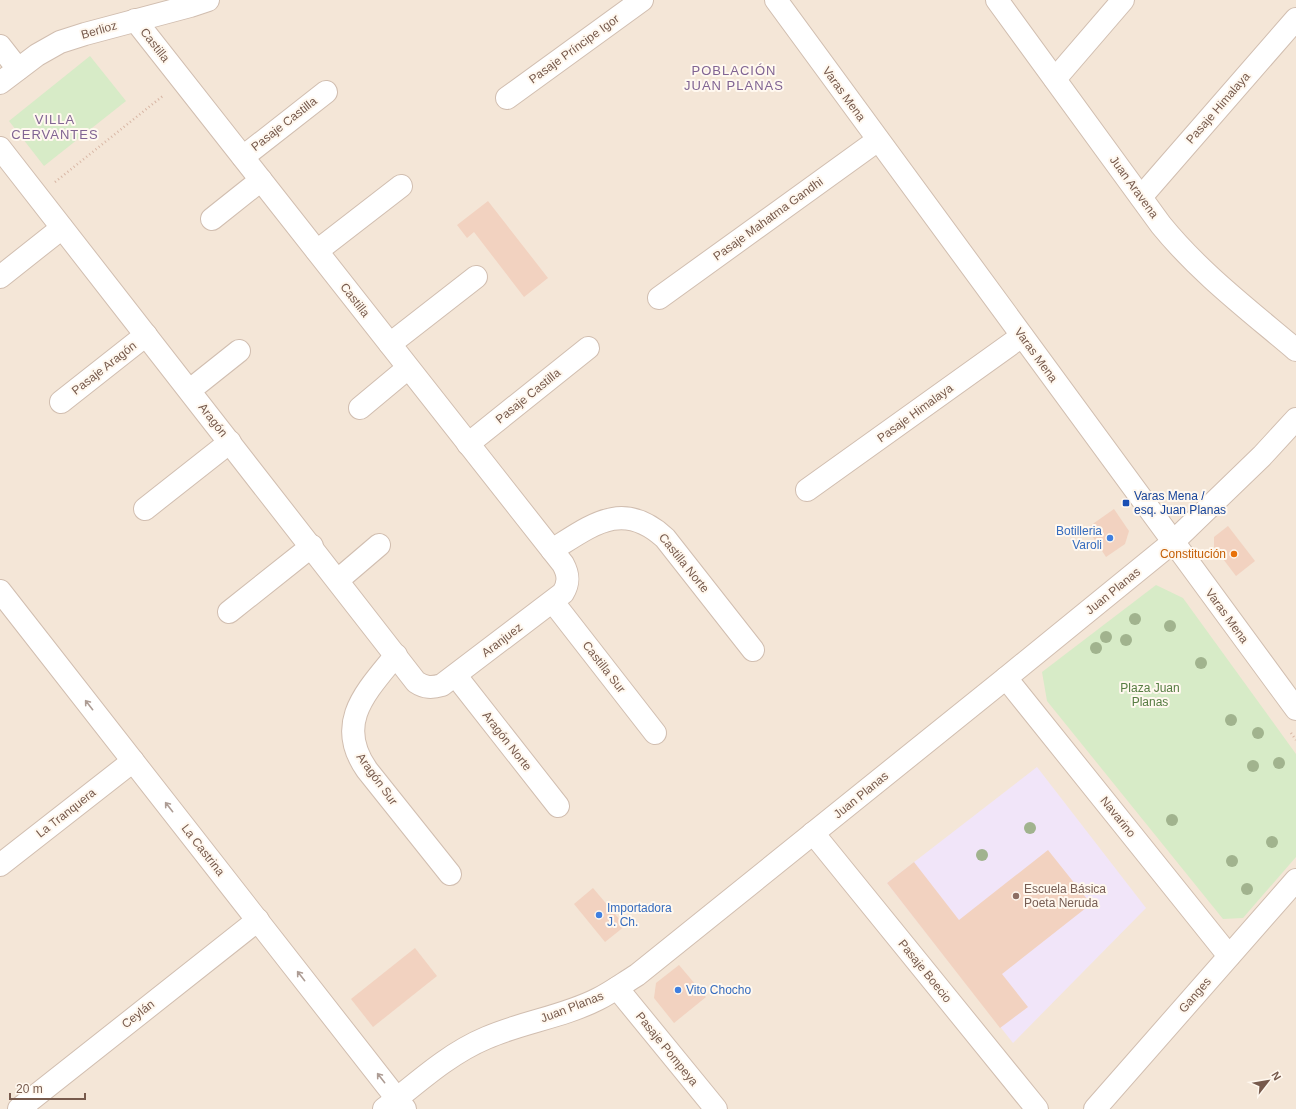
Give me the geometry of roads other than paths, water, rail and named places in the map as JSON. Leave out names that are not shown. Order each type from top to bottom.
[{"type":"street","name":"Berlioz","points":[[0,83],[42,51],[60,42],[208,0]]},
{"type":"street","name":"Pasaje Príncipe Igor","points":[[507,98],[642,0]]},
{"type":"street","name":"Varas Mena","points":[[776,0],[1296,709]]},
{"type":"street","name":"Juan Aravena","points":[[998,0],[1161,225],[1190,257],[1296,350]]},
{"type":"street","points":[[1055,79],[1124,0]]},
{"type":"street","name":"Pasaje Himalaya","points":[[1141,197],[1296,19]]},
{"type":"street","name":"Castilla","points":[[135,20],[552,550],[566,570],[568,582]]},
{"type":"street","points":[[0,46],[18,69]]},
{"type":"street","name":"Pasaje Castilla","points":[[243,157],[326,92]]},
{"type":"street","name":"Pasaje Mahatma Gandhi","points":[[659,298],[878,140]]},
{"type":"street","name":"Aragón","points":[[0,148],[312,546],[416,682],[429,688]]},
{"type":"street","points":[[212,219],[261,180]]},
{"type":"street","points":[[316,251],[401,186]]},
{"type":"street","points":[[0,277],[62,228]]},
{"type":"street","points":[[390,344],[476,277]]},
{"type":"street","name":"Pasaje Aragón","points":[[61,402],[146,335]]},
{"type":"street","name":"Pasaje Himalaya","points":[[807,490],[1022,336]]},
{"type":"street","name":"Pasaje Castilla","points":[[468,444],[588,348]]},
{"type":"street","points":[[190,390],[239,351]]},
{"type":"street","points":[[360,408],[408,368]]},
{"type":"street","name":"Juan Planas","points":[[396,1106],[442,1063],[469,1046],[488,1037],[580,1007],[598,999],[637,975],[1173,542],[1262,456],[1296,418]]},
{"type":"street","points":[[145,509],[230,442]]},
{"type":"street","name":"Castilla Norte","points":[[552,550],[577,534],[604,520],[628,518],[648,525],[665,538],[753,650]]},
{"type":"street","points":[[338,580],[379,545]]},
{"type":"street","points":[[228,612],[312,546]]},
{"type":"street","name":"Aranjuez","points":[[429,688],[442,686],[456,676],[553,602],[563,593],[568,582]]},
{"type":"street","name":"La Castrina","points":[[3,601],[133,761],[258,920],[396,1106]]},
{"type":"street","name":"Castilla Sur","points":[[553,602],[655,733]]},
{"type":"street","name":"Aragón Sur","points":[[396,655],[374,682],[359,705],[354,717],[352,730],[353,742],[356,752],[367,770],[450,874]]},
{"type":"street","name":"Aragón Norte","points":[[456,676],[558,806]]},
{"type":"street","name":"Navarino","points":[[1006,678],[1229,956]]},
{"type":"street","name":"La Tranquera","points":[[0,865],[133,761]]},
{"type":"street","name":"Pasaje Boecio","points":[[813,833],[1037,1109]]},
{"type":"street","name":"Ganges","points":[[1095,1109],[1296,880]]},
{"type":"street","name":"Ceylán","points":[[18,1109],[258,920]]},
{"type":"street","name":"Pasaje Pompeya","points":[[617,988],[716,1109]]},
{"type":"place","name":"Varas Mena / esq. Juan Planas","points":[[1126,503]]},
{"type":"place","name":"Botilleria Varoli","points":[[1110,538]]},
{"type":"place","name":"Constitución","points":[[1234,554]]},
{"type":"place","name":"Escuela Básica Poeta Neruda","points":[[1016,896]]},
{"type":"place","name":"Importadora J. Ch.","points":[[599,915]]},
{"type":"place","name":"Vito Chocho","points":[[678,990]]},
{"type":"district","name":"POBLACIÓN JUAN PLANAS","points":[[734,78]]},
{"type":"district","name":"VILLA CERVANTES","points":[[55,126]]},
{"type":"park label","name":"Plaza Juan Planas","points":[[1150,695]]}]
